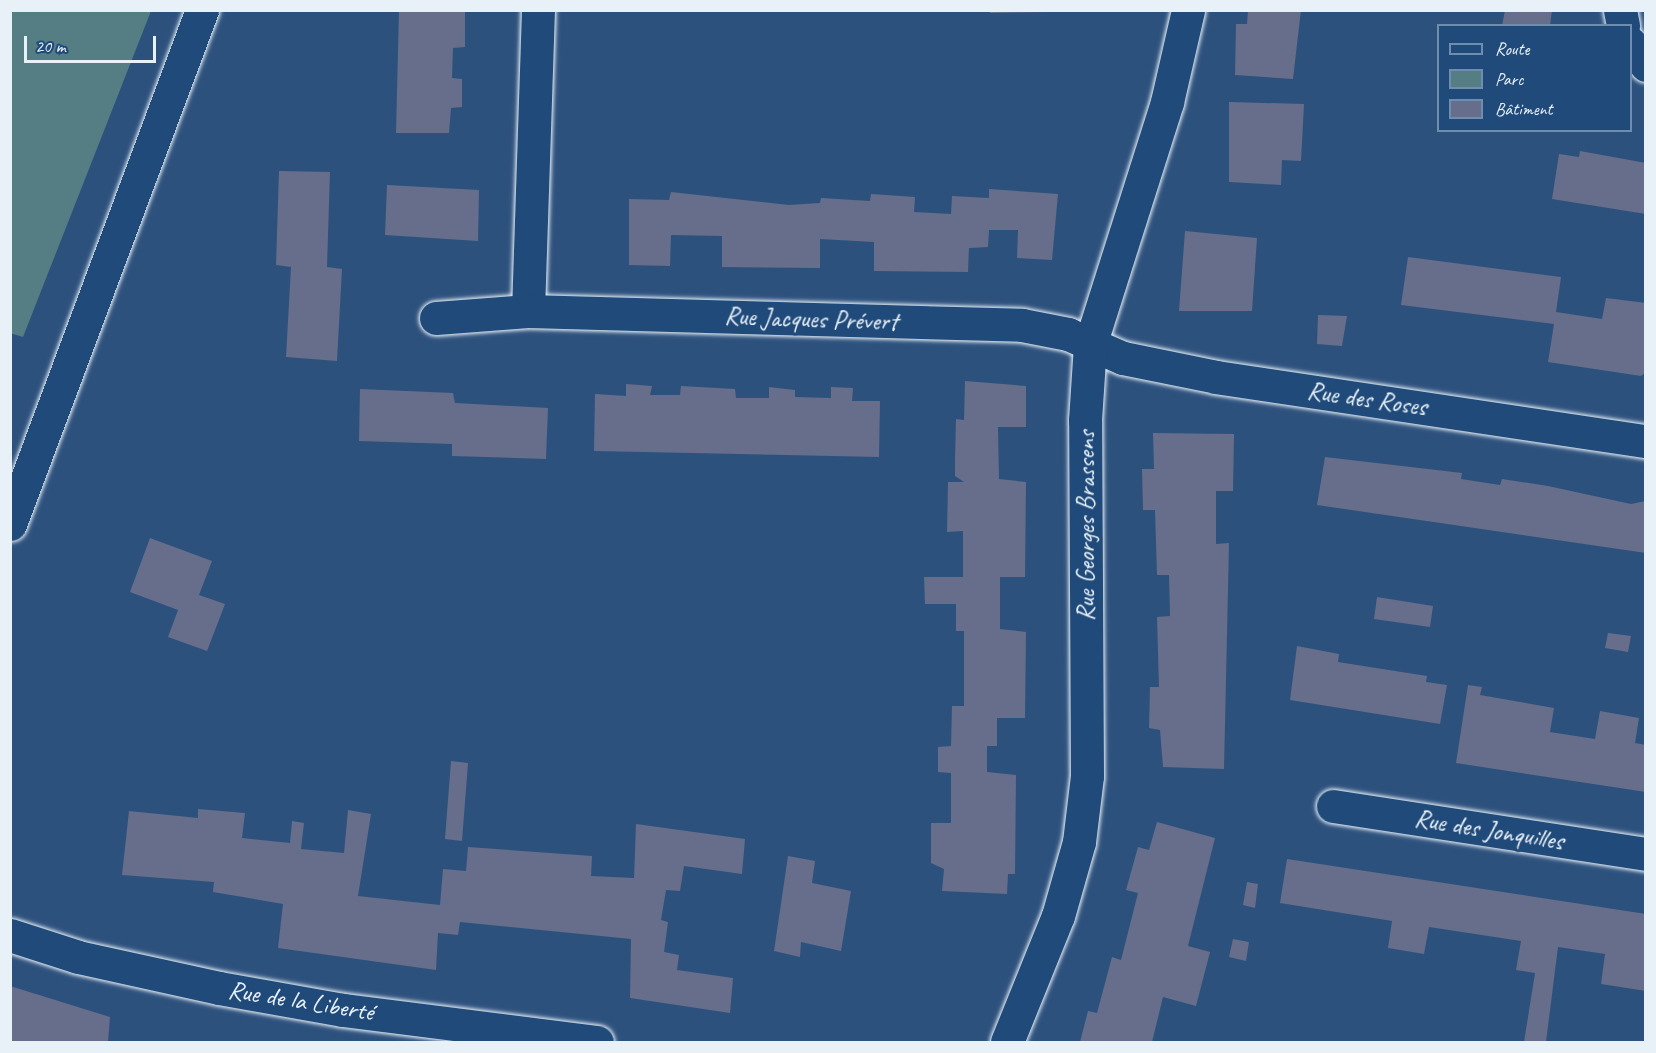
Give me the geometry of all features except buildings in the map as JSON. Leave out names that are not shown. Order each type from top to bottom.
[{"type":"street","points":[[10,524],[202,10]]},
{"type":"street","points":[[528,311],[538,10]]},
{"type":"street","name":"Rue Georges Brassens","points":[[1007,1042],[1059,916],[1080,831],[1086,776],[1085,420],[1090,345],[1167,102],[1188,10]]},
{"type":"street","points":[[1632,46],[1646,65]]},
{"type":"street","name":"Rue Jacques Prévert","points":[[436,318],[528,311],[1022,325],[1090,345]]},
{"type":"street","name":"Rue des Roses","points":[[1090,345],[1123,357],[1216,377],[1646,441]]},
{"type":"street","name":"Rue des Jonquilles","points":[[1333,806],[1646,854]]},
{"type":"street","name":"Rue de la Liberté","points":[[10,935],[78,957],[230,990],[597,1042]]},
{"type":"green space","points":[[11,10],[151,11],[23,337],[10,333]]}]
